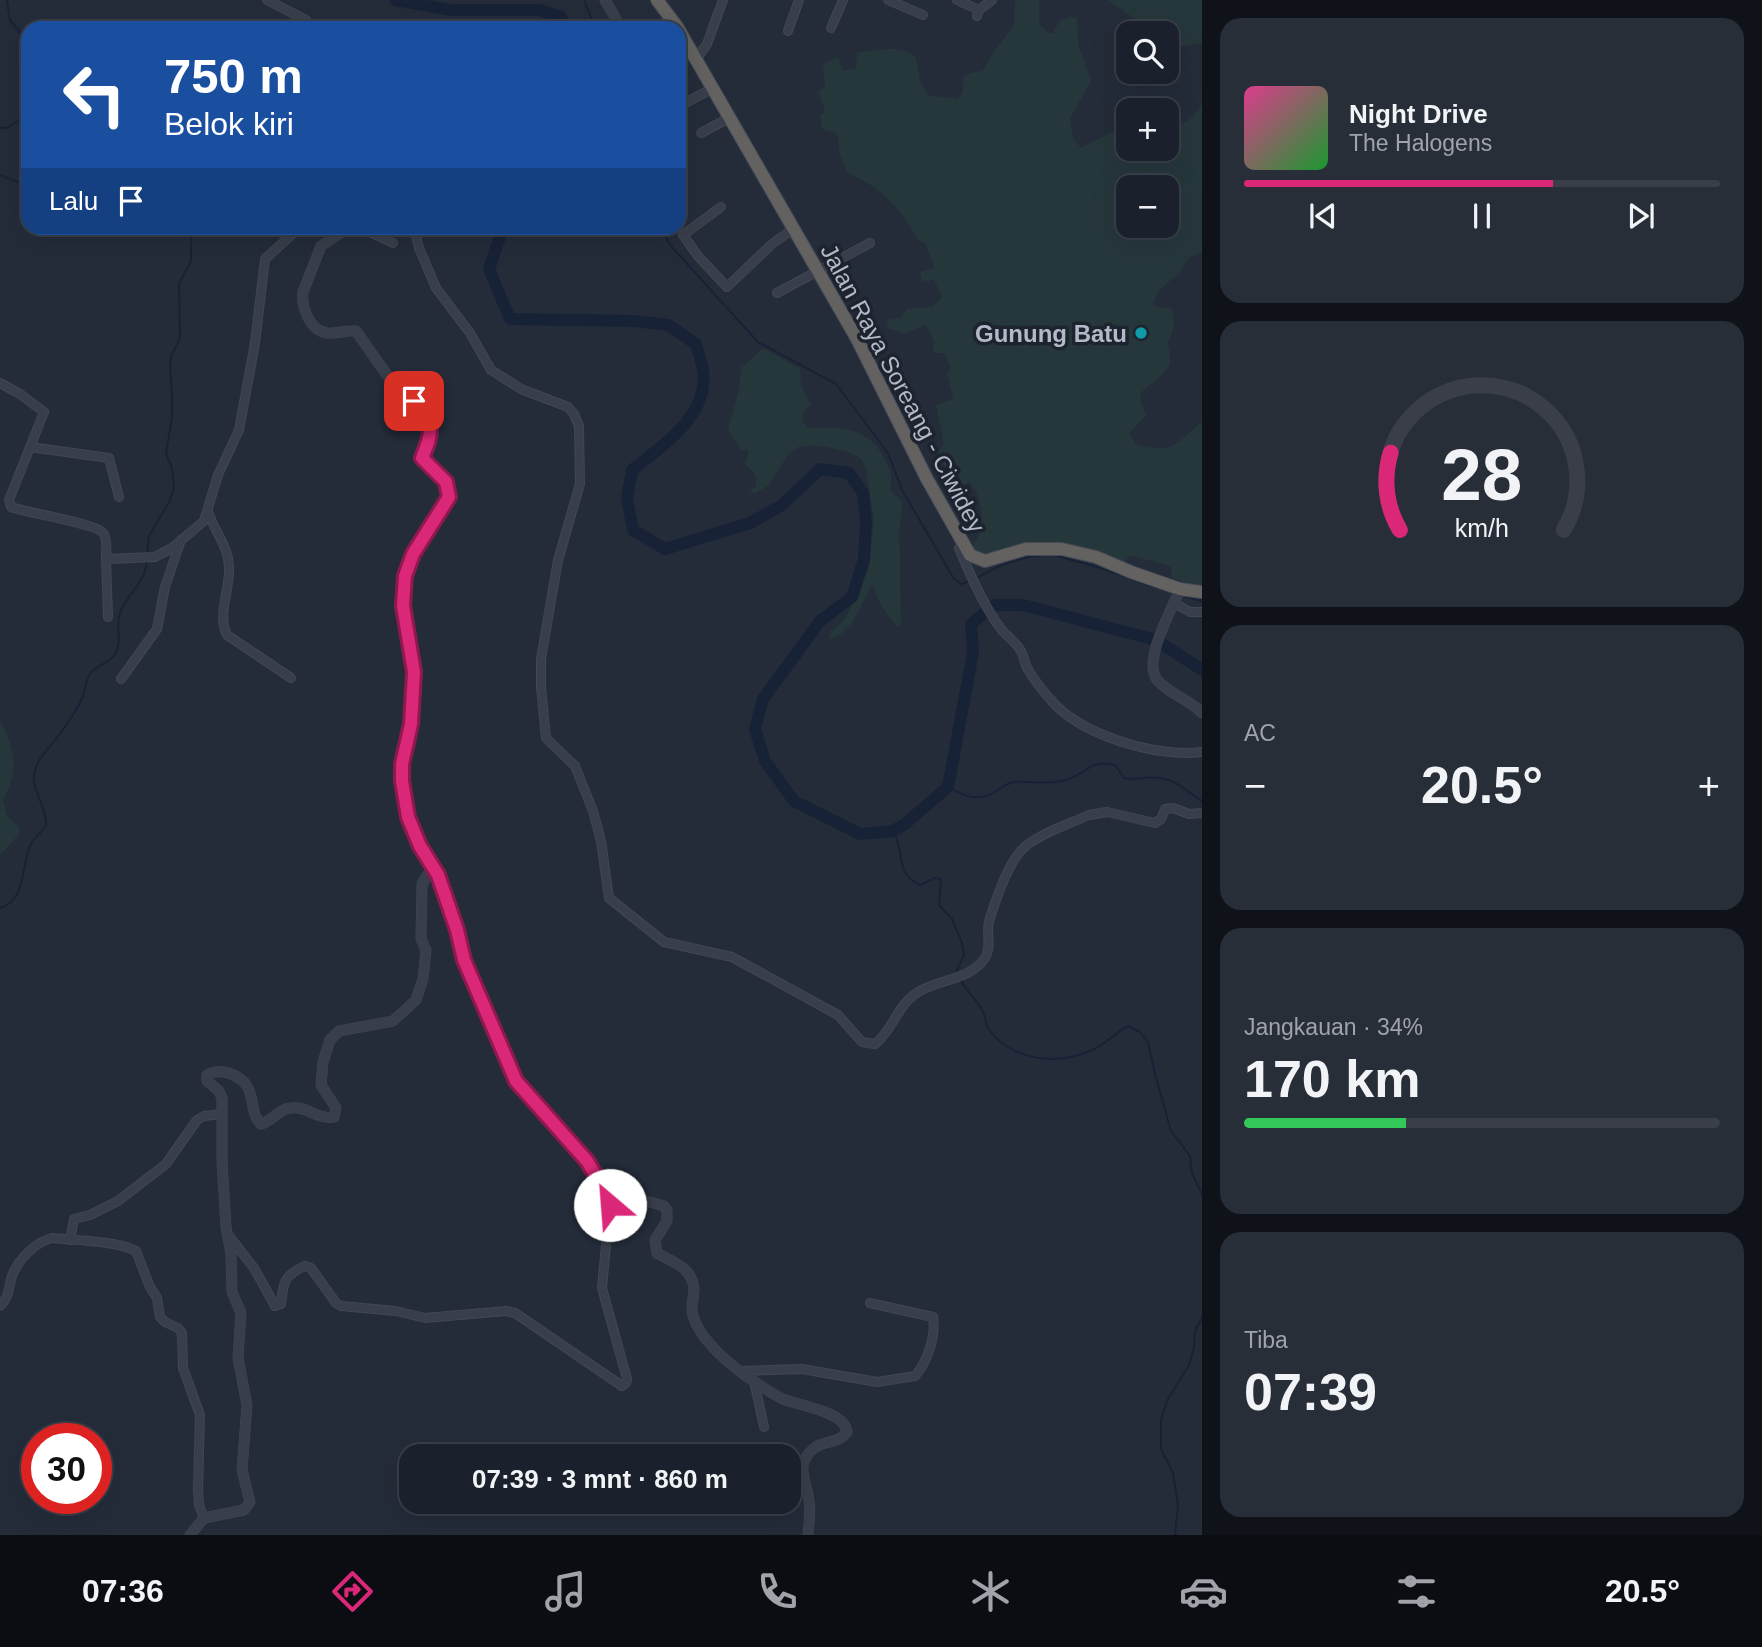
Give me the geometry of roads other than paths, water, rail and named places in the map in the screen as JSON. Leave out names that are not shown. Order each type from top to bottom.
[{"type":"highway","name":"Jalan Raya Soreang - Ciwidey","points":[[657,0],[672,21]]},
{"type":"highway","name":"Jalan Raya Soreang - Ciwidey","points":[[686,41],[863,352],[970,555],[985,561],[1026,549],[1071,551],[1096,557],[1178,595],[1202,592]]},
{"type":"street","points":[[267,0],[301,21]]},
{"type":"street","points":[[605,0],[616,21]]},
{"type":"street","points":[[697,58],[707,44],[723,0]]},
{"type":"street","points":[[788,31],[799,0]]},
{"type":"street","points":[[831,27],[842,0]]},
{"type":"street","points":[[888,0],[923,15]]},
{"type":"street","points":[[957,0],[978,13],[992,0]]},
{"type":"street","points":[[686,102],[713,88]]},
{"type":"street","points":[[701,132],[729,118]]},
{"type":"street","points":[[686,234],[721,207]]},
{"type":"street","points":[[684,235],[724,286],[730,285],[762,253],[793,229]]},
{"type":"street","points":[[106,559],[151,558],[181,540],[204,520],[218,475],[239,430],[265,259],[291,235]]},
{"type":"street","points":[[338,235],[321,246],[303,292],[307,314],[314,327],[321,332],[330,334],[356,331],[387,375],[427,415],[431,428],[430,440],[422,458],[446,482],[449,491],[449,497],[413,554],[405,576],[403,606],[414,672],[411,724],[402,764],[402,781],[412,830],[432,869],[438,875],[464,960],[516,1081],[587,1161],[626,1193],[664,1206],[667,1210],[667,1221],[655,1240],[654,1249],[657,1253],[675,1260],[684,1269],[693,1286],[691,1304],[695,1320],[716,1348],[740,1371],[783,1399],[825,1412],[843,1421],[846,1426],[847,1432],[843,1437],[816,1447],[802,1464],[802,1476],[809,1501],[808,1535]]},
{"type":"street","points":[[376,235],[393,243]]},
{"type":"street","points":[[416,235],[436,288],[470,333],[491,370],[521,389],[568,407],[579,426],[580,484],[558,560],[541,659],[546,738],[567,756],[581,776],[601,841],[610,901],[664,942],[732,957],[838,1015],[862,1042],[878,1043],[905,1003],[916,993],[980,964],[987,954],[990,919],[1012,862],[1027,845],[1098,813],[1155,823],[1165,809],[1189,814],[1202,813]]},
{"type":"street","points":[[777,293],[870,243]]},
{"type":"street","points":[[0,383],[44,410],[9,500],[11,507],[101,532],[105,537],[108,617]]},
{"type":"street","points":[[30,447],[109,458],[119,497]]},
{"type":"street","points":[[208,509],[211,521],[227,550],[229,569],[223,624],[227,635],[291,678]]},
{"type":"street","points":[[121,679],[157,629],[165,587],[181,540]]},
{"type":"street","points":[[962,544],[959,548],[971,578],[1000,628],[1018,646],[1027,667],[1050,699],[1069,717],[1096,732],[1144,747],[1186,754],[1202,752]]},
{"type":"street","points":[[1178,595],[1190,612],[1202,612]]},
{"type":"street","points":[[1178,595],[1155,652],[1152,670],[1156,678],[1202,713]]},
{"type":"street","points":[[190,1535],[204,1518],[244,1510],[250,1502],[242,1470],[247,1413],[238,1358],[241,1319],[232,1292],[222,1161],[221,1095],[206,1080],[208,1074],[230,1073],[245,1083],[253,1098],[257,1120],[261,1124],[268,1122],[284,1108],[292,1107],[306,1110],[318,1117],[334,1117],[336,1108],[321,1084],[323,1062],[330,1040],[339,1031],[393,1021],[416,1000],[423,979],[426,950],[421,939],[422,884],[432,869]]},
{"type":"street","points":[[70,1240],[74,1219],[90,1215],[118,1201],[170,1160],[197,1120],[204,1116],[222,1114]]},
{"type":"street","points":[[228,1235],[254,1268],[275,1306],[281,1304],[281,1289],[285,1281],[292,1273],[305,1266],[311,1269],[341,1306],[396,1311],[425,1318],[511,1312],[622,1386],[627,1379],[602,1289],[611,1204],[587,1161]]},
{"type":"street","points":[[0,1306],[9,1297],[12,1277],[19,1262],[48,1238],[122,1246],[136,1251],[157,1298],[160,1317],[181,1330],[183,1336],[183,1368],[200,1415],[198,1489],[204,1518]]},
{"type":"street","points":[[740,1371],[802,1369],[877,1382],[915,1376],[929,1352],[933,1317],[870,1303]]},
{"type":"street","points":[[754,1381],[764,1427]]},
{"type":"waterway","points":[[7,0],[10,20],[21,33]]},
{"type":"waterway","points":[[396,0],[451,10],[540,10],[561,17],[562,21]]},
{"type":"waterway","points":[[584,0],[593,21]]},
{"type":"waterway","points":[[0,128],[6,128],[21,120]]},
{"type":"waterway","points":[[0,175],[21,183]]},
{"type":"waterway","points":[[147,555],[149,536],[174,488],[172,468],[166,454],[172,417],[170,366],[180,338],[179,284],[191,261],[191,235]]},
{"type":"waterway","points":[[501,235],[489,269],[510,319],[634,321],[668,325],[696,344],[703,371],[699,402],[670,440],[632,470],[627,498],[633,530],[665,549],[750,523],[782,505],[820,469],[849,473],[863,493],[866,522],[864,559],[852,597],[820,621],[763,699],[755,729],[765,761],[794,801],[860,834],[893,831],[948,787],[973,652],[971,624],[995,605],[1023,605],[1156,640],[1202,670]]},
{"type":"waterway","points":[[664,235],[671,246],[758,342],[836,384],[888,453],[902,490],[954,579],[961,584],[969,581]]},
{"type":"waterway","points":[[977,578],[1009,562],[1044,555]]},
{"type":"waterway","points":[[1053,555],[1158,588]]},
{"type":"waterway","points":[[0,908],[15,897],[31,844],[46,826],[34,784],[37,765],[77,708],[90,674],[115,654],[120,613],[143,577],[147,561]]},
{"type":"waterway","points":[[1183,596],[1202,601]]},
{"type":"waterway","points":[[948,787],[964,795],[981,797],[1010,783],[1060,781],[1074,777],[1094,765],[1106,764],[1115,765],[1124,778],[1170,781],[1202,801]]},
{"type":"waterway","points":[[893,831],[906,874],[920,885],[935,878],[941,879],[939,905],[952,919],[962,943],[964,955],[957,970],[958,974]]},
{"type":"waterway","points":[[960,979],[982,1010],[989,1030],[1010,1048],[1036,1058],[1079,1055],[1097,1048],[1128,1026],[1140,1032],[1148,1042],[1171,1131],[1190,1156],[1192,1173],[1202,1194]]},
{"type":"waterway","points":[[1175,1535],[1178,1505],[1173,1473],[1161,1449],[1161,1419],[1168,1399],[1189,1365],[1195,1331],[1202,1317]]},
{"type":"place","name":"Gunung Batu","points":[[1141,333]]}]
